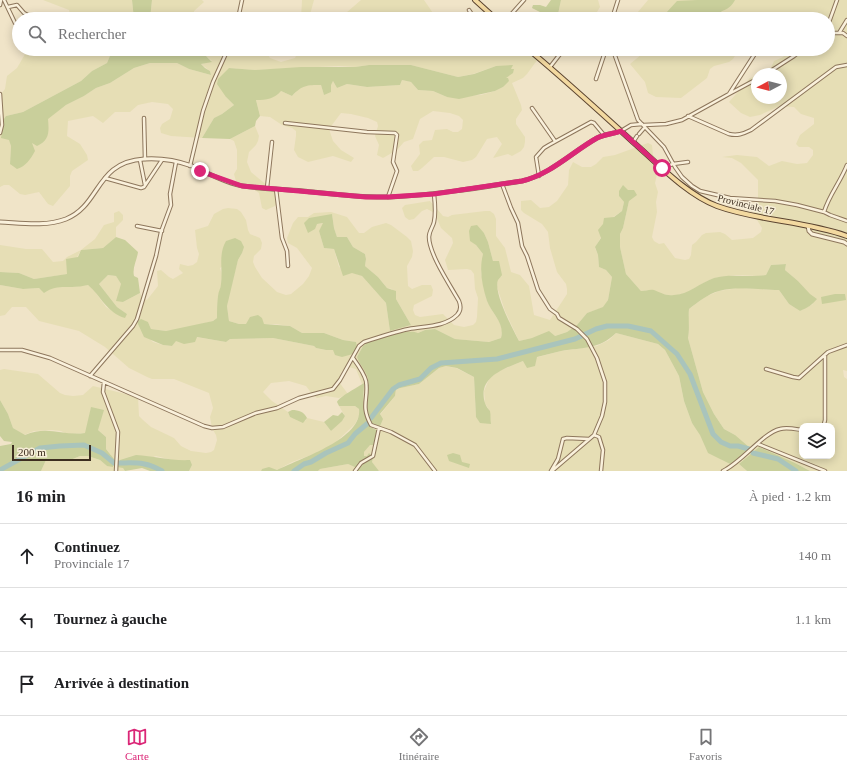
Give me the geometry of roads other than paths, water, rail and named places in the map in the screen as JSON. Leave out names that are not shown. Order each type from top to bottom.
[{"type":"main road","points":[[474,0],[488,12]]},
{"type":"main road","name":"Provinciale 17","points":[[537,56],[662,168],[700,198],[716,206],[738,212],[808,226],[847,236]]},
{"type":"street","points":[[0,5],[1,0]]},
{"type":"street","points":[[4,0],[12,16]]},
{"type":"street","points":[[239,12],[242,0]]},
{"type":"street","points":[[513,12],[524,0]]},
{"type":"street","points":[[614,12],[618,0]]},
{"type":"street","points":[[833,12],[838,0]]},
{"type":"street","points":[[8,7],[17,5],[23,12]]},
{"type":"street","points":[[838,32],[847,20]]},
{"type":"street","points":[[835,32],[847,36]]},
{"type":"street","points":[[190,166],[213,82],[225,56]]},
{"type":"street","points":[[550,67],[559,56]]},
{"type":"street","points":[[596,79],[604,56]]},
{"type":"street","points":[[615,56],[635,114],[643,125],[664,147],[682,177],[692,186],[700,190],[735,199],[775,201],[824,212],[847,221]]},
{"type":"street","points":[[729,94],[753,56]]},
{"type":"street","points":[[775,68],[794,56]]},
{"type":"street","points":[[688,116],[729,134],[743,134],[768,118],[836,66],[847,65]]},
{"type":"street","points":[[0,222],[50,223],[66,219],[83,207],[105,178],[117,166],[126,162],[145,159],[176,162],[242,186],[366,197],[434,194],[522,181],[539,176],[604,135],[621,131],[631,125],[666,124],[688,116],[751,83]]},
{"type":"street","points":[[0,94],[2,126],[0,133]]},
{"type":"street","points":[[532,108],[555,141]]},
{"type":"street","points":[[144,118],[145,159]]},
{"type":"street","points":[[539,176],[536,160],[537,155],[544,148],[555,141],[591,122],[594,123],[604,135]]},
{"type":"street","points":[[285,123],[367,132],[395,133],[397,135],[393,162],[397,171],[388,197]]},
{"type":"street","points":[[633,142],[643,125]]},
{"type":"street","points":[[267,188],[272,142]]},
{"type":"street","points":[[140,160],[146,185]]},
{"type":"street","points":[[105,178],[141,188],[146,185],[162,160]]},
{"type":"street","points":[[90,376],[133,326],[137,319],[171,205],[170,194],[176,162]]},
{"type":"street","points":[[662,168],[673,164],[688,162]]},
{"type":"street","points":[[824,212],[829,198],[847,165]]},
{"type":"street","points":[[502,184],[518,223],[522,246],[527,256],[538,290],[550,309],[557,314],[559,318],[577,329],[587,339],[602,368],[605,382],[605,402],[602,416],[594,435],[551,471]]},
{"type":"street","points":[[276,189],[282,238],[289,259],[288,266]]},
{"type":"street","points":[[0,350],[17,350],[50,358],[204,426],[218,428],[227,426],[256,413],[277,408],[299,398],[333,389],[364,342],[398,332],[451,320],[461,309],[459,301],[438,264],[430,241],[430,234],[435,214],[434,194]]},
{"type":"street","points":[[137,226],[162,231]]},
{"type":"street","points":[[808,226],[809,231],[812,234],[847,244]]},
{"type":"street","points":[[766,369],[799,378],[825,355],[834,349],[847,345]]},
{"type":"street","points":[[824,423],[825,355]]},
{"type":"street","points":[[353,358],[366,380],[364,403],[367,415],[372,424],[415,445],[435,471]]},
{"type":"street","points":[[104,382],[103,392],[118,432],[116,471]]},
{"type":"street","points":[[355,471],[361,463],[373,456],[379,428]]},
{"type":"street","points":[[723,471],[740,460],[772,432],[778,429],[787,428],[799,430]]},
{"type":"street","points":[[594,435],[599,437],[603,450],[601,471]]},
{"type":"street","points":[[551,471],[558,459],[563,439],[589,439]]},
{"type":"street","points":[[758,444],[825,471]]},
{"type":"waterway","points":[[371,418],[393,389],[399,385],[420,379],[431,368],[441,363],[497,359],[575,339],[596,329],[607,326],[628,326],[651,331],[677,354],[690,374],[713,434],[721,442],[730,446],[738,446],[749,449]]},
{"type":"waterway","points":[[294,471],[304,464],[311,462],[348,443],[355,434],[368,423]]},
{"type":"waterway","points":[[0,470],[40,448],[60,446],[84,445],[102,453],[114,463]]},
{"type":"waterway","points":[[753,453],[778,459],[796,471]]},
{"type":"waterway","points":[[117,463],[145,464],[162,471]]}]
